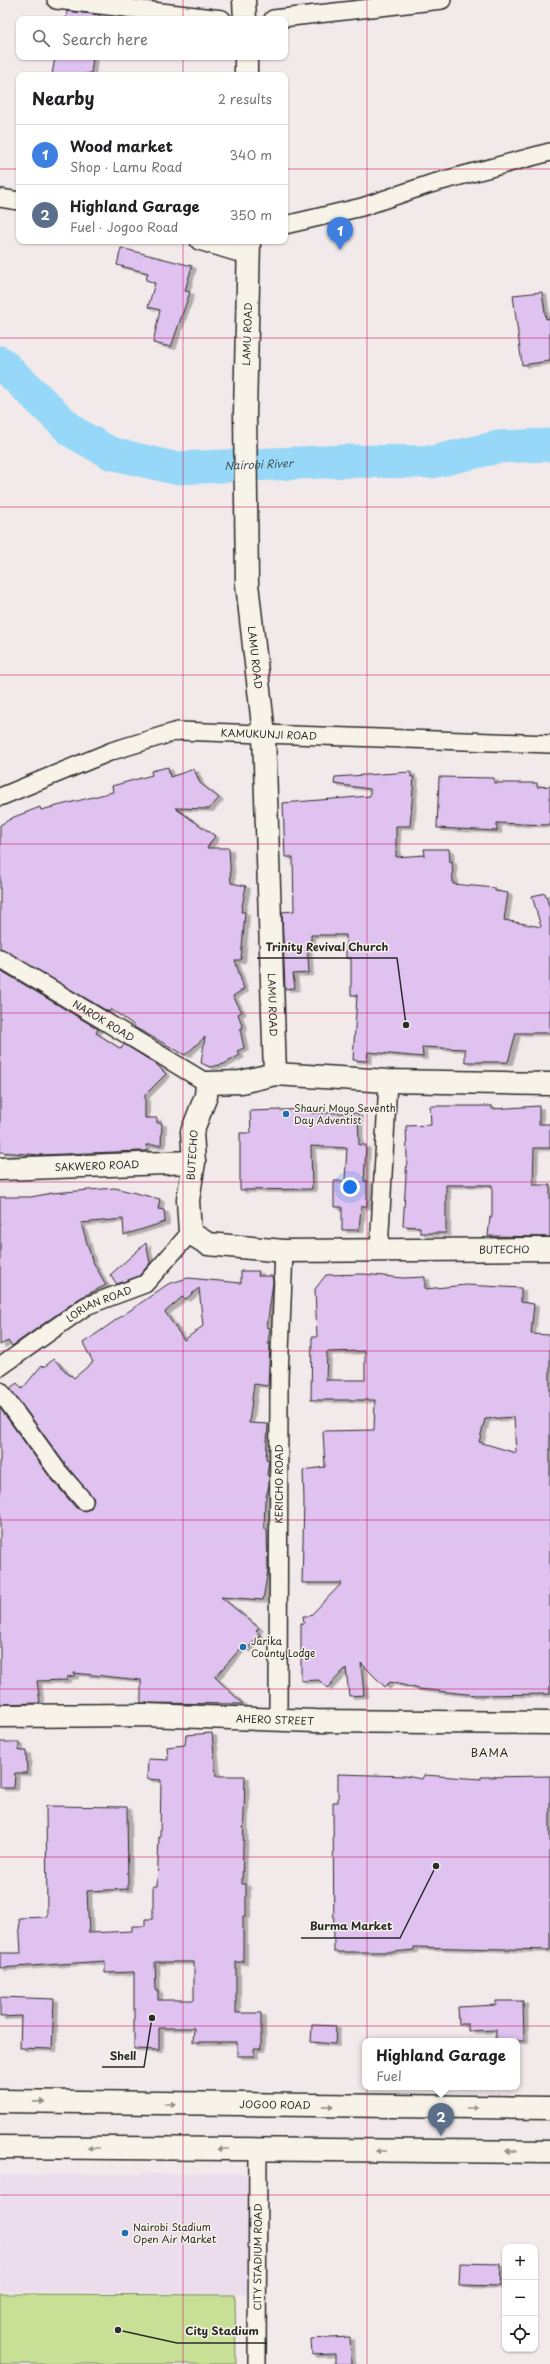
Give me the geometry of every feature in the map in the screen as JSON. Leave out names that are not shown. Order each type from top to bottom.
[{"type":"street","points":[[56,0],[196,16]]},
{"type":"street","points":[[244,0],[245,16]]},
{"type":"street","points":[[288,17],[442,0]]},
{"type":"street","points":[[246,60],[246,72]]},
{"type":"street","points":[[288,225],[362,207],[430,184],[550,152]]},
{"type":"street","points":[[0,198],[16,201]]},
{"type":"street","points":[[218,244],[249,249]]},
{"type":"street","name":"LAMU ROAD","points":[[249,249],[245,413],[247,584],[264,734],[275,1074]]},
{"type":"street","name":"KAMUKUNJI ROAD","points":[[0,797],[112,751],[178,731],[550,744]]},
{"type":"street","name":"NAROK ROAD","points":[[0,958],[207,1083]]},
{"type":"street","points":[[207,1083],[241,1082],[275,1074],[388,1081],[550,1084]]},
{"type":"street","points":[[379,1250],[388,1081]]},
{"type":"street","name":"BUTECHO","points":[[207,1083],[206,1096],[192,1132],[194,1162],[188,1200],[190,1233],[208,1244],[284,1251],[550,1249]]},
{"type":"street","name":"SAKWERO ROAD","points":[[0,1169],[194,1162]]},
{"type":"street","name":"LORIAN ROAD","points":[[0,1367],[86,1306],[145,1284],[190,1233]]},
{"type":"street","name":"KERICHO ROAD","points":[[278,1718],[279,1378],[284,1251]]},
{"type":"street","points":[[0,1391],[57,1470],[84,1501]]},
{"type":"street","name":"AHERO STREET","points":[[0,1716],[278,1718],[316,1721],[550,1723]]},
{"type":"street","name":"JOGOO ROAD","points":[[0,2101],[550,2108]]},
{"type":"street","points":[[0,2147],[550,2152]]},
{"type":"street","name":"CITY STADIUM ROAD","points":[[257,2364],[258,2149]]},
{"type":"shaded area","name":"Nairobi Stadium Open Air Market","points":[[250,2173],[248,2294],[0,2291],[0,2175]]},
{"type":"green space","points":[[0,2294],[235,2295],[236,2364],[0,2364]]},
{"type":"building","points":[[67,11],[100,15],[100,16],[66,16]]},
{"type":"building","points":[[54,60],[93,60],[91,72],[52,72]]},
{"type":"building","points":[[121,248],[192,266],[185,291],[190,292],[171,347],[153,343],[160,310],[148,307],[155,283],[146,280],[148,273],[117,265]]},
{"type":"building","points":[[542,292],[546,319],[550,318],[550,361],[522,365],[513,295]]},
{"type":"building","points":[[168,767],[170,777],[194,769],[200,783],[219,798],[209,809],[175,808],[215,836],[207,848],[229,848],[231,883],[246,886],[241,912],[245,912],[241,960],[235,960],[244,989],[233,996],[242,1012],[238,1014],[243,1028],[240,1029],[244,1048],[237,1051],[240,1055],[224,1064],[210,1067],[201,1063],[205,1037],[185,1055],[134,1027],[135,1026],[111,1009],[109,1012],[0,948],[0,825],[14,817],[40,807],[41,810],[113,792],[112,786],[152,775],[151,771]]},
{"type":"building","points":[[411,772],[411,777],[414,777],[410,826],[396,826],[396,857],[425,855],[424,849],[449,849],[450,862],[452,861],[453,884],[495,888],[495,891],[508,893],[504,920],[541,927],[532,896],[545,893],[550,909],[550,1033],[516,1033],[508,1062],[465,1062],[465,1049],[422,1047],[423,1057],[368,1052],[367,1061],[353,1060],[357,995],[351,995],[351,958],[346,958],[346,935],[311,935],[311,941],[307,942],[309,973],[293,974],[295,988],[285,989],[282,912],[294,911],[293,857],[285,857],[283,803],[370,796],[370,789],[334,784],[335,777]]},
{"type":"building","points":[[439,777],[494,778],[494,783],[537,783],[537,787],[550,786],[550,825],[497,823],[497,831],[437,828]]},
{"type":"building","points":[[0,970],[98,1029],[96,1033],[121,1049],[124,1044],[156,1064],[166,1074],[145,1095],[145,1118],[157,1118],[157,1123],[162,1123],[161,1145],[146,1145],[147,1151],[40,1155],[0,1152]]},
{"type":"building","points":[[430,1106],[492,1106],[492,1109],[539,1106],[539,1124],[550,1124],[550,1148],[534,1148],[533,1185],[550,1185],[550,1237],[488,1236],[490,1217],[492,1217],[492,1185],[446,1185],[446,1233],[420,1233],[420,1227],[403,1226],[407,1158],[406,1126],[431,1125]]},
{"type":"building","points":[[311,1109],[311,1113],[358,1113],[359,1145],[366,1145],[364,1181],[367,1181],[367,1206],[361,1207],[359,1230],[342,1230],[342,1207],[334,1207],[334,1181],[345,1181],[347,1148],[311,1146],[312,1189],[240,1190],[240,1133],[251,1133],[250,1111]]},
{"type":"building","points":[[115,1188],[160,1199],[158,1209],[164,1210],[165,1222],[124,1235],[123,1219],[81,1223],[92,1260],[106,1285],[80,1298],[12,1346],[8,1341],[0,1345],[0,1197],[31,1197],[52,1193]]},
{"type":"building","points":[[146,1243],[150,1263],[139,1276],[117,1284],[110,1275]]},
{"type":"building","points":[[241,1271],[259,1271],[258,1276],[272,1276],[273,1282],[267,1327],[270,1328],[268,1344],[270,1344],[268,1386],[254,1384],[249,1423],[268,1424],[266,1459],[269,1460],[267,1475],[269,1476],[269,1485],[265,1501],[264,1529],[267,1529],[268,1570],[263,1600],[221,1597],[259,1628],[256,1631],[260,1635],[246,1650],[242,1647],[215,1677],[243,1704],[141,1703],[141,1680],[74,1673],[74,1676],[67,1677],[67,1680],[37,1681],[40,1703],[0,1704],[0,1408],[49,1476],[76,1508],[86,1511],[91,1508],[94,1499],[65,1464],[10,1388],[17,1383],[22,1389],[42,1365],[44,1367],[54,1359],[70,1376],[71,1375],[74,1378],[93,1362],[83,1343],[168,1284],[188,1278],[241,1283]],"holes":[[[199,1288],[203,1326],[184,1340],[165,1312],[182,1297],[186,1299]]]},
{"type":"building","points":[[364,1274],[403,1278],[425,1277],[425,1289],[466,1285],[521,1288],[521,1302],[534,1304],[531,1334],[550,1335],[550,1694],[476,1695],[419,1689],[390,1682],[385,1687],[361,1663],[364,1695],[349,1696],[346,1668],[327,1688],[319,1680],[301,1681],[301,1623],[304,1623],[303,1616],[310,1616],[342,1583],[302,1583],[304,1500],[303,1470],[325,1467],[323,1431],[374,1430],[375,1400],[311,1400],[312,1337],[317,1337],[315,1289],[326,1275]],"holes":[[[365,1351],[365,1380],[326,1380],[327,1352]],[[514,1417],[516,1453],[479,1442],[485,1419]]]},
{"type":"building","points":[[212,1733],[216,1776],[245,1776],[242,1884],[246,1884],[246,1916],[243,1916],[243,1962],[236,1962],[236,2013],[261,2013],[261,2049],[254,2049],[254,2056],[237,2056],[237,2042],[193,2042],[194,2028],[159,2028],[159,2050],[134,2049],[134,1972],[105,1973],[105,1961],[0,1968],[0,1953],[21,1953],[19,1918],[47,1917],[46,1806],[127,1807],[128,1889],[87,1891],[89,1933],[132,1931],[132,1926],[145,1926],[145,1919],[153,1919],[153,1886],[157,1886],[159,1837],[160,1838],[161,1780],[147,1779],[148,1759],[168,1760],[167,1747],[185,1745],[186,1735]],"holes":[[[155,1962],[194,1962],[194,2000],[158,2000],[158,1990],[156,1991]]]},
{"type":"building","points":[[0,1742],[19,1742],[19,1751],[26,1751],[27,1773],[15,1773],[14,1788],[0,1788]]},
{"type":"building","points":[[338,1774],[405,1776],[422,1779],[424,1775],[481,1779],[481,1777],[550,1776],[550,1950],[414,1947],[414,1950],[393,1952],[334,1952],[333,1802],[338,1802]]},
{"type":"building","points":[[0,1997],[54,1999],[52,2049],[20,2048],[21,2016],[0,2017]]},
{"type":"building","points":[[496,2001],[523,2001],[524,2041],[520,2041],[520,2038],[496,2038],[496,2030],[468,2031],[468,2024],[459,2024],[458,2007],[496,2005]]},
{"type":"building","points":[[312,2025],[336,2026],[335,2044],[311,2042]]},
{"type":"building","points":[[460,2263],[501,2264],[500,2286],[459,2285]]},
{"type":"building","points":[[350,2337],[351,2364],[335,2364],[335,2354],[312,2355],[311,2339]]},
{"type":"waterway","name":"Nairobi River","points":[[0,362],[73,432],[110,453],[174,468],[346,461],[432,462],[498,447],[550,445]]},
{"type":"place","name":"Wood market","points":[[340,250]]},
{"type":"place","name":"Trinity Revival Church","points":[[406,1025]]},
{"type":"place","name":"Shauri Moyo Seventh Day Adventist","points":[[286,1114]]},
{"type":"place","name":"Jarika County Lodge","points":[[243,1647]]},
{"type":"place","name":"Burma Market","points":[[436,1866]]},
{"type":"place","name":"Shell","points":[[152,2018]]},
{"type":"place","name":"Highland Garage","points":[[441,2136]]},
{"type":"place","name":"Nairobi Stadium Open Air Market","points":[[125,2233]]},
{"type":"place","name":"City Stadium","points":[[118,2330]]},
{"type":"district","name":"BAMA","points":[[490,1753]]}]
